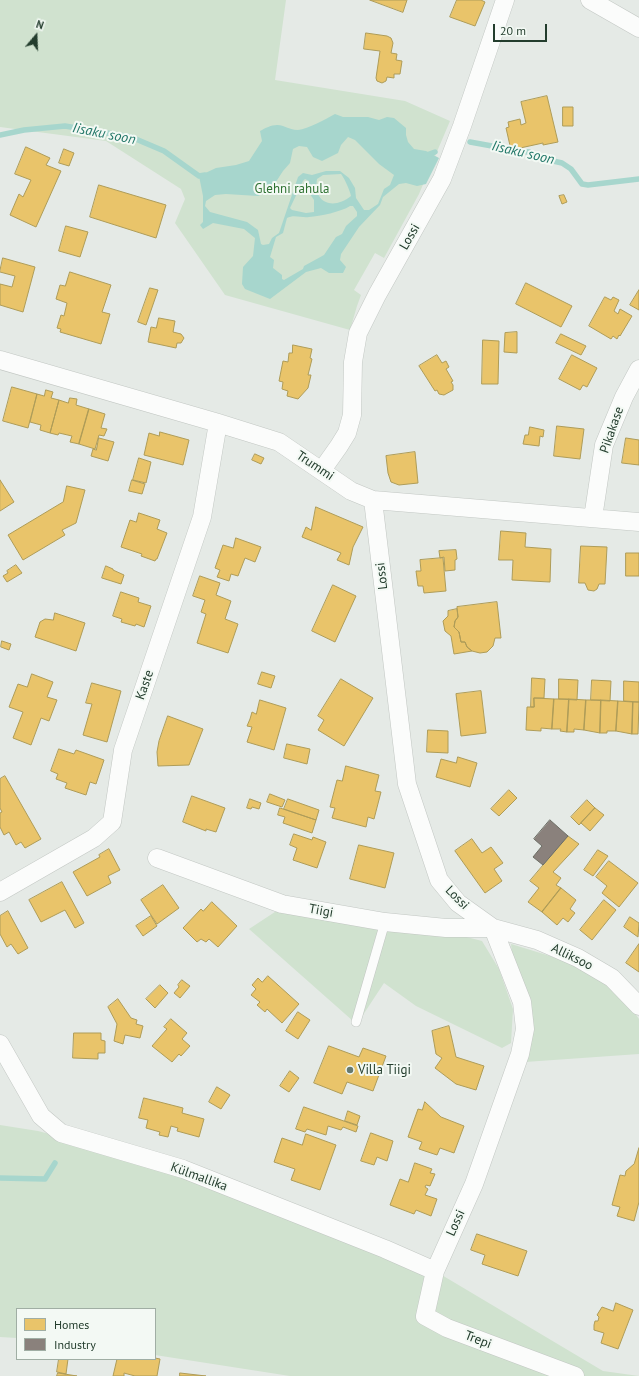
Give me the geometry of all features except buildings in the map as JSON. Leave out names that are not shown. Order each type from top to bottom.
[{"type":"street","name":"Lossi","points":[[322,470],[347,432],[352,415],[353,362],[358,333],[377,295],[442,179],[462,126],[505,0]]},
{"type":"street","points":[[590,0],[639,28]]},
{"type":"street","name":"Trummi","points":[[0,360],[279,442],[351,491],[373,500],[639,522]]},
{"type":"street","name":"Pikakase","points":[[593,518],[604,445],[624,397],[639,370]]},
{"type":"street","name":"Kaste","points":[[0,892],[94,838],[112,822],[124,750],[202,517],[218,423]]},
{"type":"street","name":"Lossi","points":[[373,500],[407,784],[439,880],[458,903],[493,928],[522,1002],[525,1029],[520,1054],[474,1184],[435,1272]]},
{"type":"street","name":"Tiigi","points":[[157,858],[282,904],[385,922],[446,928],[493,928]]},
{"type":"street","name":"Alliksoo","points":[[493,928],[537,940],[578,958],[612,978],[639,1006]]},
{"type":"street","name":"Külmallika","points":[[0,1044],[41,1116],[61,1134],[183,1170],[385,1249],[435,1272]]},
{"type":"street","name":"Trepi","points":[[435,1272],[425,1316],[447,1328],[575,1376]]},
{"type":"lane","points":[[356,1022],[385,922]]},
{"type":"green space","name":"Glehni rahula","points":[[0,0],[286,0],[275,80],[405,101],[450,121],[419,194],[384,258],[375,253],[354,290],[361,295],[350,330],[225,295],[175,223],[185,199],[181,189],[106,141],[0,127]]},
{"type":"green space","points":[[281,908],[380,925],[353,1021],[249,929]]},
{"type":"green space","points":[[388,926],[451,933],[482,941],[499,969],[513,1009],[511,1043],[502,1048],[416,1006],[384,983],[361,1018]]},
{"type":"green space","points":[[511,944],[576,964],[622,995],[639,1019],[639,1054],[525,1062]]},
{"type":"green space","points":[[0,1125],[38,1131],[183,1169],[435,1271],[603,1371],[639,1376],[290,1376],[156,1355],[156,1308],[16,1308],[16,1338],[0,1337]]},
{"type":"water","points":[[335,114],[343,117],[368,117],[379,120],[387,117],[394,118],[406,128],[408,142],[414,149],[426,151],[439,158],[426,184],[417,186],[406,183],[399,184],[383,197],[380,205],[359,227],[341,254],[340,260],[346,267],[343,273],[329,273],[321,268],[306,272],[270,299],[245,289],[242,284],[243,267],[253,256],[255,238],[244,229],[213,223],[203,229],[200,225],[203,222],[203,196],[199,176],[216,168],[236,165],[249,161],[262,141],[260,131],[265,128],[277,125],[298,130],[312,126]],"holes":[[[348,137],[355,140],[379,164],[394,175],[390,185],[384,189],[378,204],[369,210],[364,210],[356,198],[355,188],[349,178],[340,171],[326,171],[312,175],[303,173],[298,177],[279,233],[272,238],[269,244],[261,244],[258,230],[247,222],[210,212],[205,206],[206,201],[215,195],[226,194],[258,196],[270,191],[290,163],[293,149],[299,146],[307,147],[313,157],[322,161],[338,153],[341,145]],[[341,174],[351,196],[338,203],[326,202],[318,194],[317,187],[317,179],[323,175]],[[305,179],[309,181],[310,194],[314,200],[314,212],[306,213],[292,210],[290,208]],[[353,206],[357,212],[357,216],[346,226],[342,234],[336,237],[324,255],[304,266],[303,269],[284,280],[282,279],[282,275],[273,268],[274,260],[270,257],[276,237],[283,233],[287,218],[292,216],[319,216]]]},
{"type":"waterway","name":"Iisaku soon","points":[[0,135],[24,130],[65,126],[131,137],[164,151],[199,176],[205,175]]},
{"type":"waterway","name":"Iisaku soon","points":[[470,142],[512,151],[529,152],[540,158],[562,163],[571,169],[582,184],[588,185],[639,179]]},
{"type":"waterway","points":[[424,156],[435,152]]},
{"type":"waterway","points":[[0,1178],[45,1179],[55,1163]]},
{"type":"place","name":"Villa Tiigi","points":[[350,1070]]}]
